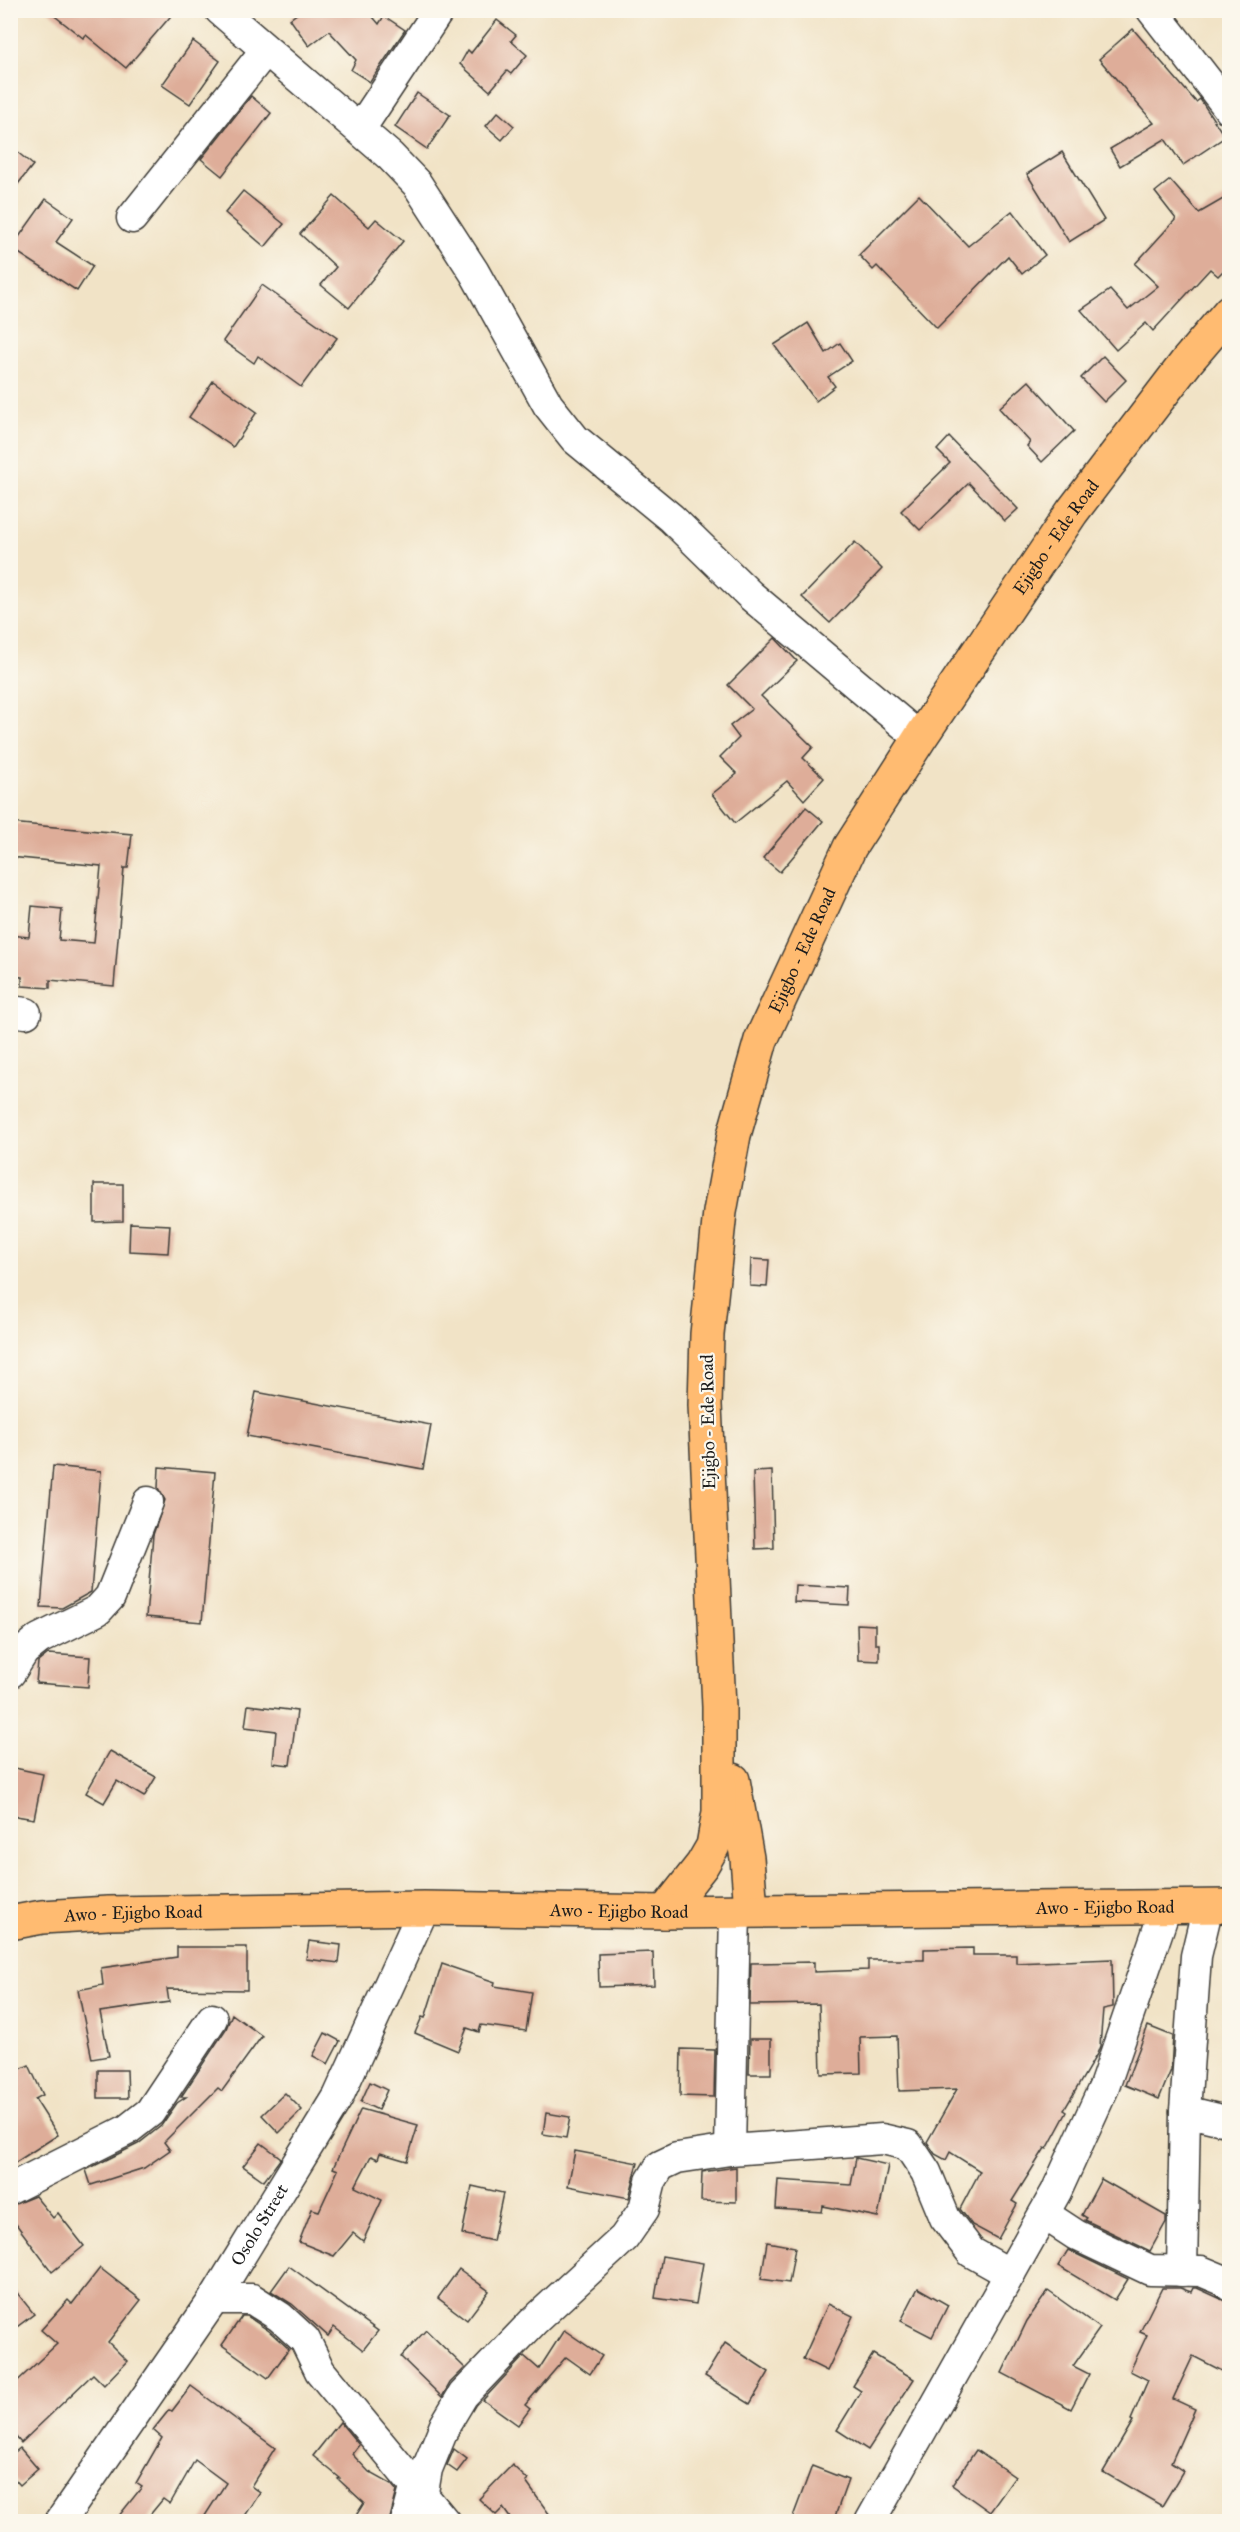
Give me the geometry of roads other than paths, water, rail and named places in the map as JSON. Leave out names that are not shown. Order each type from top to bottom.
[{"type":"main road","name":"Ejigbo - Ede Road","points":[[665,1912],[702,1865],[713,1846],[719,1812],[719,1707],[705,1405],[707,1334],[720,1212],[734,1135],[761,1040],[850,846],[1072,512],[1188,360],[1230,311]]},
{"type":"main road","name":"Ejigbo - Ede Road","points":[[719,1707],[747,1858],[743,1911]]},
{"type":"main road","name":"Awo - Ejigbo Road","points":[[10,1923],[42,1917],[108,1913],[424,1908],[665,1912],[1219,1906]]},
{"type":"street","points":[[220,10],[265,51],[360,129],[417,184],[474,272],[548,405],[575,439],[672,518],[750,595],[920,738]]},
{"type":"street","points":[[360,129],[439,10]]},
{"type":"street","points":[[1152,10],[1230,110]]},
{"type":"street","points":[[132,218],[265,51]]},
{"type":"street","points":[[10,1674],[24,1651],[39,1639],[98,1610],[110,1596],[148,1502]]},
{"type":"street","points":[[1182,2271],[1185,2111],[1196,1956],[1219,1906]]},
{"type":"street","points":[[870,2522],[1044,2214],[1104,2087],[1166,1907]]},
{"type":"street","name":"Osolo Street","points":[[60,2522],[214,2299],[338,2097],[424,1908]]},
{"type":"street","points":[[730,2150],[743,1911]]},
{"type":"street","points":[[10,2188],[127,2130],[150,2112],[212,2019]]},
{"type":"street","points":[[1185,2111],[1230,2122]]},
{"type":"street","points":[[406,2522],[445,2425],[463,2395],[533,2322],[624,2238],[644,2209],[651,2181],[660,2166],[677,2158],[730,2150],[882,2139],[908,2145],[926,2172],[945,2218],[971,2252],[1010,2274]]},
{"type":"street","points":[[1044,2214],[1076,2235],[1150,2270],[1202,2271],[1230,2286]]},
{"type":"street","points":[[214,2299],[252,2300],[305,2340],[320,2371],[445,2522]]}]
